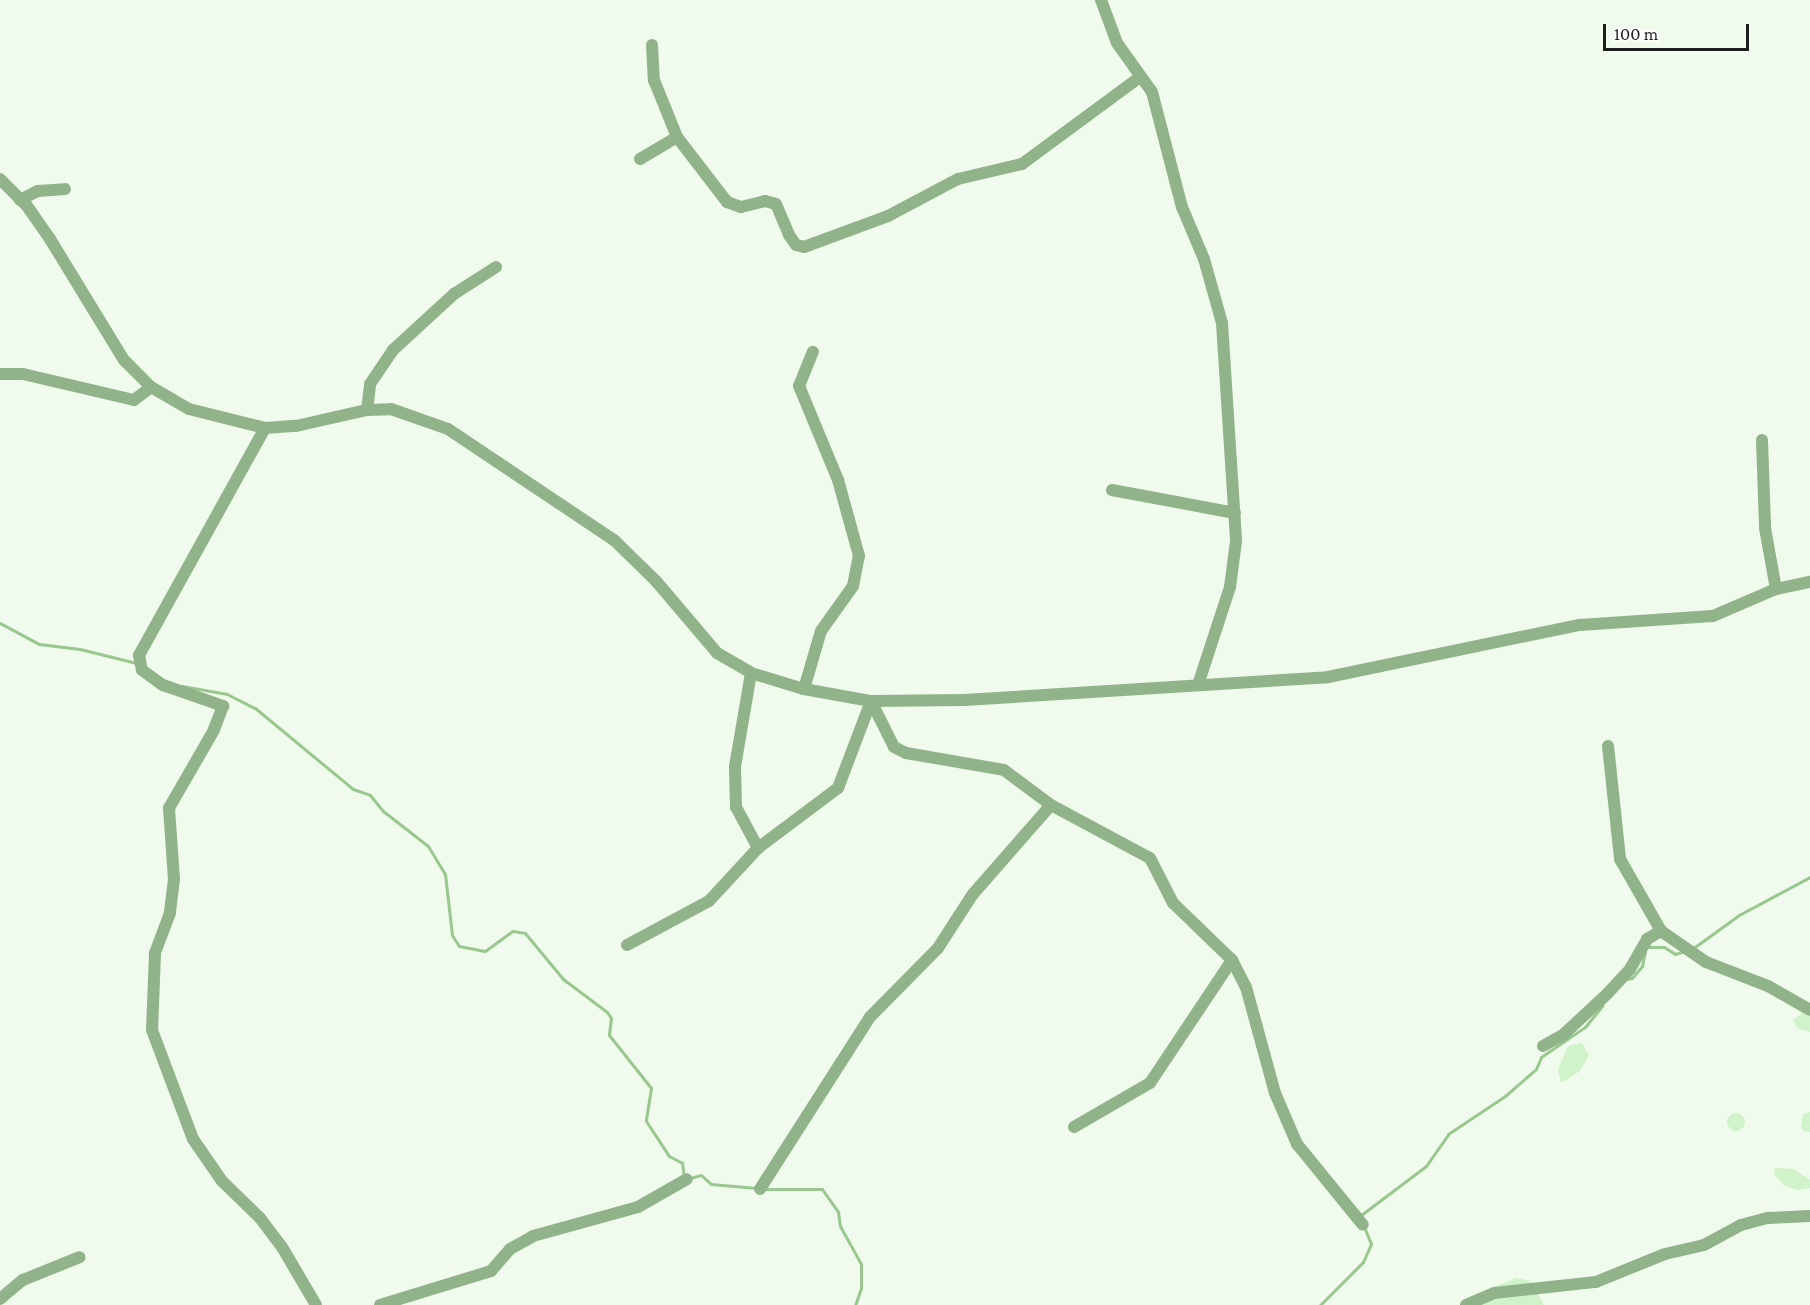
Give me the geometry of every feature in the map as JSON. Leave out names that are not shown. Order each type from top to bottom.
[{"type":"street","points":[[1101,0],[1117,43],[1152,92],[1182,207],[1204,259],[1222,323],[1235,513],[1230,587],[1198,685]]},
{"type":"street","points":[[652,45],[654,80],[677,137],[727,202],[741,207],[765,201],[776,204],[789,235],[796,245],[804,247],[888,216],[958,179],[1022,164],[1140,77]]},
{"type":"street","points":[[640,159],[677,137]]},
{"type":"street","points":[[0,179],[20,200],[50,239],[124,360],[151,387],[189,409],[265,428],[296,426],[367,410],[391,409],[422,417],[448,429],[515,471],[614,540],[656,581],[717,653],[751,673],[804,689],[871,701],[965,700],[1328,677],[1581,625],[1713,616],[1776,589],[1810,582]]},
{"type":"street","points":[[20,200],[38,190],[65,189]]},
{"type":"street","points":[[367,410],[370,384],[393,350],[454,294],[496,267]]},
{"type":"street","points":[[804,689],[821,632],[853,586],[859,556],[838,480],[799,386],[813,352]]},
{"type":"street","points":[[0,374],[23,374],[134,400],[151,387]]},
{"type":"street","points":[[265,428],[139,655],[142,670],[163,685],[223,706],[214,730],[169,808],[174,879],[170,913],[155,953],[152,1030],[193,1139],[222,1181],[260,1218],[282,1246],[316,1305]]},
{"type":"street","points":[[1762,440],[1765,528],[1776,589]]},
{"type":"street","points":[[1112,490],[1235,513]]},
{"type":"street","points":[[751,673],[735,767],[736,807],[758,848]]},
{"type":"street","points":[[627,945],[709,901],[758,848],[838,788],[871,701]]},
{"type":"street","points":[[871,701],[894,747],[906,753],[1004,770],[1051,805],[1150,858],[1173,903],[1232,960],[1246,987],[1275,1093],[1297,1144],[1363,1225]]},
{"type":"street","points":[[1608,746],[1620,859],[1661,931],[1706,962],[1768,986],[1810,1010]]},
{"type":"street","points":[[760,1189],[870,1017],[938,948],[973,894],[1051,805]]},
{"type":"street","points":[[1543,1046],[1563,1035],[1607,994],[1630,969],[1647,939],[1661,931]]},
{"type":"street","points":[[1074,1126],[1150,1083],[1232,960]]},
{"type":"street","points":[[380,1305],[491,1271],[510,1249],[533,1236],[638,1207],[687,1179]]},
{"type":"street","points":[[1466,1305],[1494,1293],[1596,1282],[1665,1254],[1704,1245],[1741,1225],[1768,1218],[1810,1216]]},
{"type":"street","points":[[0,1299],[23,1280],[80,1257]]},
{"type":"green space","points":[[1810,1007],[1810,1032],[1797,1028],[1793,1020]]},
{"type":"green space","points":[[1582,1043],[1589,1055],[1580,1071],[1561,1083],[1558,1069],[1568,1046]]},
{"type":"green space","points":[[1810,1112],[1810,1132],[1805,1132],[1801,1128],[1803,1114]]},
{"type":"green space","points":[[1736,1113],[1742,1116],[1745,1122],[1742,1128],[1736,1131],[1730,1128],[1727,1122],[1730,1116]]},
{"type":"green space","points":[[1775,1168],[1794,1169],[1810,1180],[1810,1188],[1797,1190],[1784,1185],[1774,1174]]},
{"type":"green space","points":[[1516,1278],[1531,1281],[1544,1305],[1469,1305],[1471,1296]]},
{"type":"waterway","points":[[0,623],[39,644],[80,649],[136,663]]},
{"type":"waterway","points":[[182,686],[227,694],[255,708],[353,789],[370,795],[383,811],[428,846],[445,874],[452,935],[459,946],[485,951],[513,931],[525,933],[563,979],[607,1012],[611,1018],[609,1035],[651,1088],[646,1121],[669,1156],[682,1163],[684,1178]]},
{"type":"waterway","points":[[1692,949],[1739,915],[1810,877]]},
{"type":"waterway","points":[[1648,947],[1664,947],[1675,954],[1685,951]]},
{"type":"waterway","points":[[1627,979],[1632,978],[1642,966],[1645,952]]},
{"type":"waterway","points":[[1361,1215],[1426,1166],[1448,1134],[1505,1096],[1536,1069],[1541,1057],[1585,1027],[1603,1005]]},
{"type":"waterway","points":[[690,1178],[701,1175],[711,1184],[757,1188]]},
{"type":"waterway","points":[[763,1189],[822,1189],[838,1212],[840,1226],[861,1264],[861,1288],[855,1305]]},
{"type":"waterway","points":[[1320,1305],[1363,1262],[1371,1244],[1364,1227]]}]
